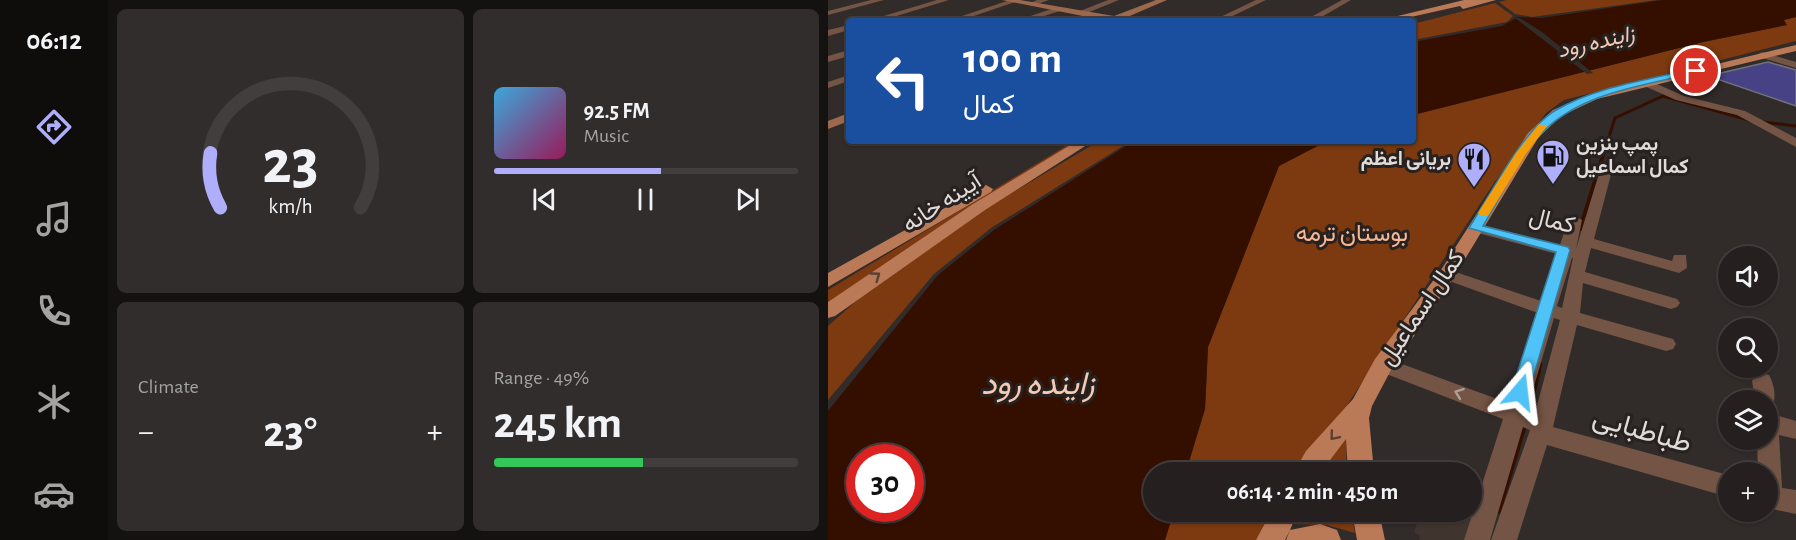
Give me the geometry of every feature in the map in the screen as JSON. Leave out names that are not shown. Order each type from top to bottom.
[{"type":"main road","points":[[1118,18],[1163,0]]},
{"type":"main road","points":[[1394,18],[1475,0]]},
{"type":"main road","points":[[1413,18],[1492,0]]},
{"type":"main road","points":[[1010,1],[1103,18]]},
{"type":"main road","name":"کمال اسماعیل","points":[[1780,50],[1796,43]]},
{"type":"main road","name":"کمال اسماعیل","points":[[1313,462],[1362,402],[1383,365],[1447,274],[1522,153],[1544,123],[1578,102],[1762,54],[1796,48]]},
{"type":"main road","points":[[828,125],[846,118]]},
{"type":"main road","name":"آیینه خانه","points":[[828,281],[1061,149],[1077,144]]},
{"type":"main road","name":"آیینه خانه","points":[[828,310],[1061,149]]},
{"type":"main road","name":"کمال اسماعیل","points":[[1360,462],[1358,418],[1362,402]]},
{"type":"main road","points":[[1270,540],[1280,522]]},
{"type":"main road","points":[[1368,522],[1371,540]]},
{"type":"main road","points":[[1300,540],[1320,538],[1327,540]]},
{"type":"street","points":[[830,13],[880,0]]},
{"type":"street","points":[[882,18],[945,0]]},
{"type":"street","points":[[1032,4],[1045,0]]},
{"type":"street","points":[[1079,13],[1115,0]]},
{"type":"street","points":[[1223,18],[1262,0]]},
{"type":"street","points":[[1316,17],[1347,0]]},
{"type":"street","points":[[960,18],[1010,1]]},
{"type":"street","points":[[1029,18],[1057,9]]},
{"type":"street","points":[[830,13],[855,18]]},
{"type":"street","points":[[828,33],[846,28]]},
{"type":"street","points":[[828,59],[846,54]]},
{"type":"street","points":[[1762,54],[1796,65]]},
{"type":"street","points":[[828,85],[846,79]]},
{"type":"street","points":[[1646,83],[1680,98],[1716,105],[1757,121],[1796,143]]},
{"type":"street","name":"کمال","points":[[1504,540],[1541,429],[1570,317],[1577,249],[1607,167]]},
{"type":"street","points":[[1477,540],[1545,309],[1577,249],[1575,220]]},
{"type":"street","name":"کمال","points":[[1475,228],[1577,249]]},
{"type":"street","points":[[1577,249],[1679,269]]},
{"type":"street","points":[[1447,274],[1570,317],[1666,344]]},
{"type":"street","points":[[1576,275],[1671,303]]},
{"type":"street","name":"طباطبایی","points":[[1383,365],[1514,413],[1541,429],[1718,483]]},
{"type":"street","points":[[1778,425],[1796,430]]},
{"type":"street","points":[[1778,499],[1796,502]]},
{"type":"shaded area","points":[[1418,522],[1471,522],[1466,540],[1419,540],[1420,536],[1414,532]]},
{"type":"green space","points":[[1507,0],[1657,0],[1532,17],[1515,14],[1499,2]]},
{"type":"green space","points":[[1495,3],[1513,16],[1507,22],[1416,39],[1416,23]]},
{"type":"green space","name":"بوستان ترمه","points":[[1796,17],[1796,41],[1564,100],[1546,113],[1494,183],[1310,462],[1188,462],[1205,409],[1208,347],[1279,166],[1321,144],[1416,144],[1416,114],[1703,42],[1786,25],[1783,20]]},
{"type":"green space","points":[[1069,144],[1076,144],[828,305],[828,290]]},
{"type":"green space","points":[[1094,144],[1126,144],[991,228],[934,274],[828,400],[828,326],[872,287],[941,235]]},
{"type":"green space","points":[[1347,426],[1346,462],[1325,462]]},
{"type":"green space","points":[[1170,522],[1271,522],[1259,540],[1164,540]]},
{"type":"green space","points":[[1292,522],[1353,522],[1355,533],[1327,525],[1291,524]]},
{"type":"water","name":"زاینده رود","points":[[1662,0],[1796,0],[1796,17],[1784,20],[1787,25],[1703,42],[1416,114],[1416,41],[1502,26],[1518,17],[1542,18]]},
{"type":"water","name":"زاینده رود","points":[[1129,144],[1321,144],[1279,166],[1208,347],[1205,409],[1189,462],[1143,462],[1143,522],[1171,522],[1165,540],[828,540],[828,411],[938,275],[994,230]]},
{"type":"pier","points":[[1515,18],[1520,18],[1542,32],[1593,73],[1587,74],[1564,56],[1557,54],[1558,51]]},
{"type":"building","points":[[1768,62],[1796,70],[1796,106],[1708,76]]},
{"type":"waterway","points":[[1608,140],[1615,118],[1663,96],[1749,120]]},
{"type":"waterway","points":[[1763,122],[1796,126]]},
{"type":"waterway","points":[[1580,229],[1608,139]]},
{"type":"waterway","points":[[1538,372],[1540,364]]},
{"type":"waterway","points":[[1527,414],[1538,371]]},
{"type":"waterway","points":[[1498,511],[1525,422]]},
{"type":"slow traffic","points":[[1484,213],[1533,136],[1542,126]]},
{"type":"place","name":"پمپ بنزین کمال اسماعیل","points":[[1553,185]]},
{"type":"place","name":"بریانی اعظم","points":[[1474,188]]},
{"type":"route","points":[[1520,392],[1564,250],[1475,228],[1533,136],[1557,113],[1578,102],[1616,90],[1696,71]]}]
